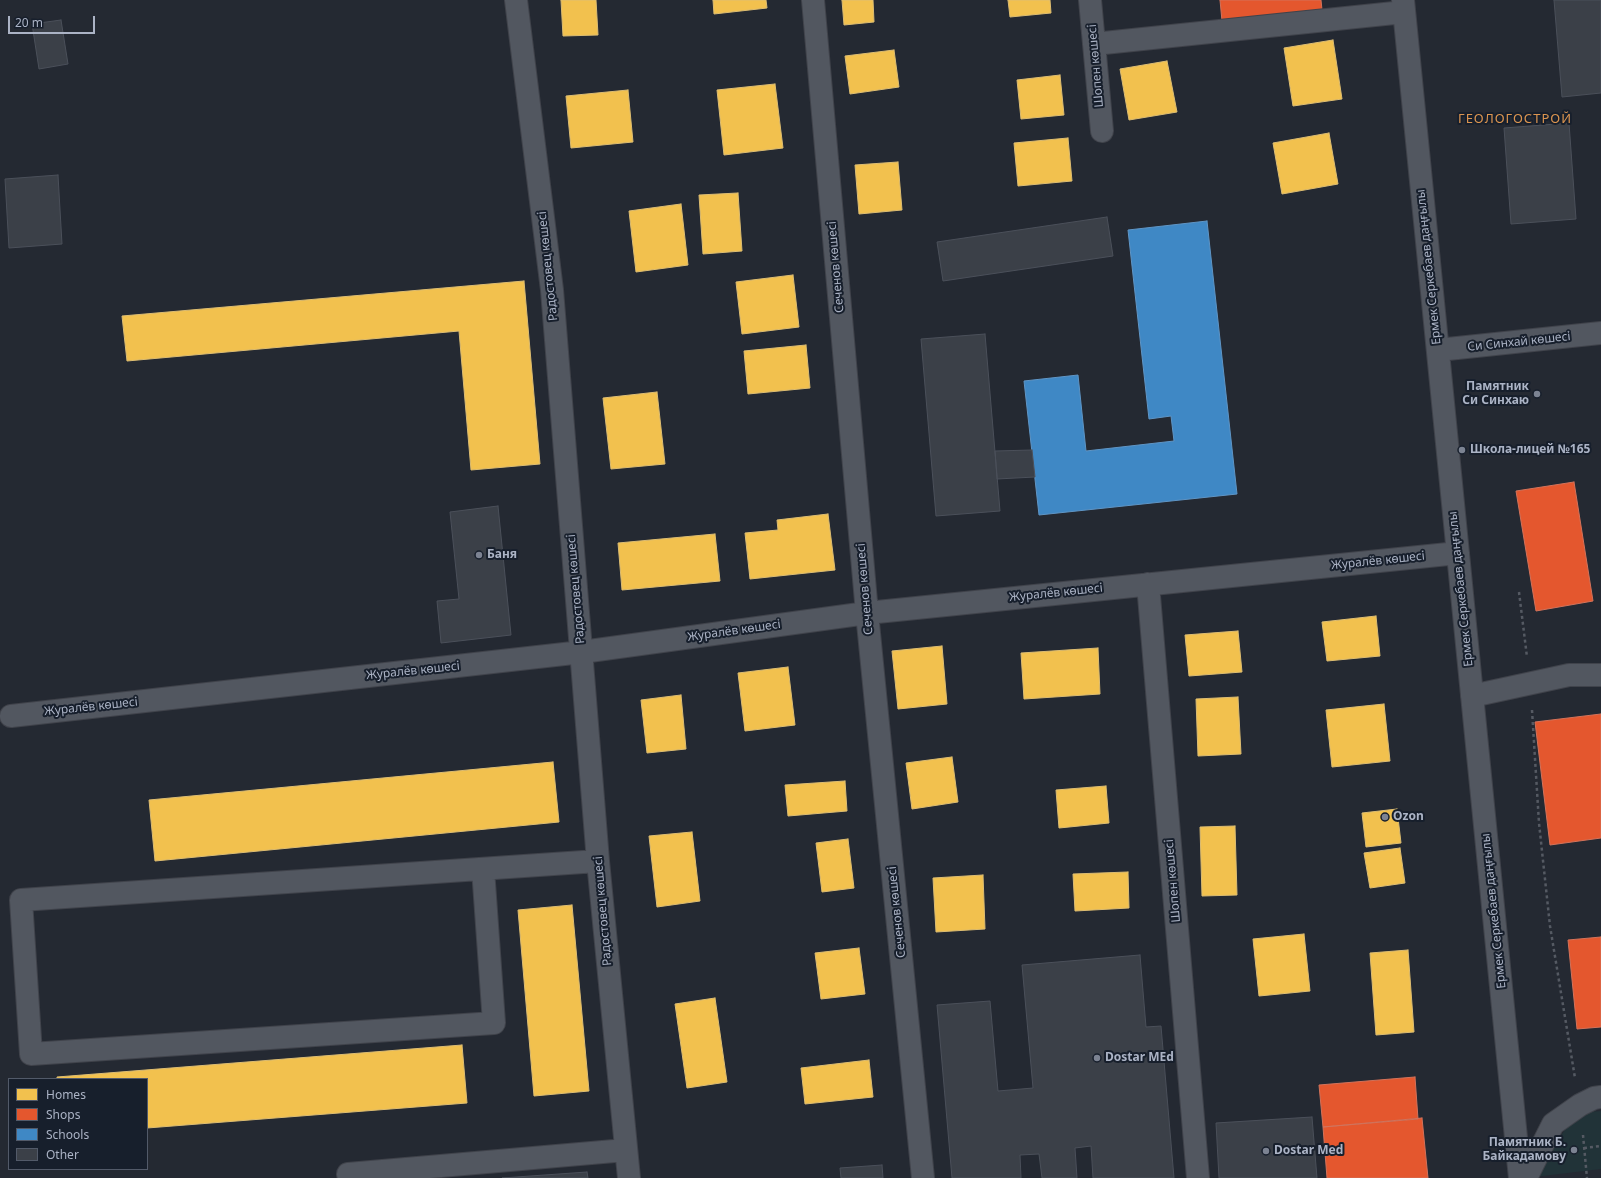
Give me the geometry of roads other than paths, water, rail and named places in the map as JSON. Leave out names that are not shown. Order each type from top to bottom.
[{"type":"street","name":"Радостовец көшесі","points":[[516,0],[552,290],[598,861],[629,1178]]},
{"type":"street","name":"Сеченов көшесі","points":[[813,0],[867,613],[923,1178]]},
{"type":"street","name":"Шопен көшесі","points":[[1090,0],[1102,131]]},
{"type":"street","points":[[1094,44],[1403,6]]},
{"type":"street","name":"Ермек Серкебаев даңғылы","points":[[1403,6],[1520,1178]]},
{"type":"street","name":"Си Синхай көшесі","points":[[1438,350],[1601,333]]},
{"type":"street","name":"Журалёв көшесі","points":[[11,716],[582,652],[867,613],[1458,553]]},
{"type":"street","name":"Шопен көшесі","points":[[1148,584],[1198,1178]]},
{"type":"street","points":[[1472,696],[1569,676],[1601,676]]},
{"type":"street","points":[[483,869],[494,1023],[31,1054],[21,900],[598,861]]},
{"type":"street","points":[[1526,1178],[1553,1124],[1580,1104],[1594,1098],[1601,1097]]},
{"type":"street","points":[[348,1174],[626,1150]]},
{"type":"place","name":"Памятник Си Синхаю","points":[[1537,394]]},
{"type":"place","name":"Школа-лицей №165","points":[[1462,450]]},
{"type":"place","name":"Баня","points":[[479,555]]},
{"type":"place","name":"Ozon","points":[[1385,817]]},
{"type":"place","name":"Dostar MEd","points":[[1097,1058]]},
{"type":"place","name":"Памятник Б. Байкадамову","points":[[1574,1150]]},
{"type":"place","name":"Dostar Med","points":[[1266,1151]]},
{"type":"district","name":"ГЕОЛОГОСТРОЙ","points":[[1515,119]]}]
